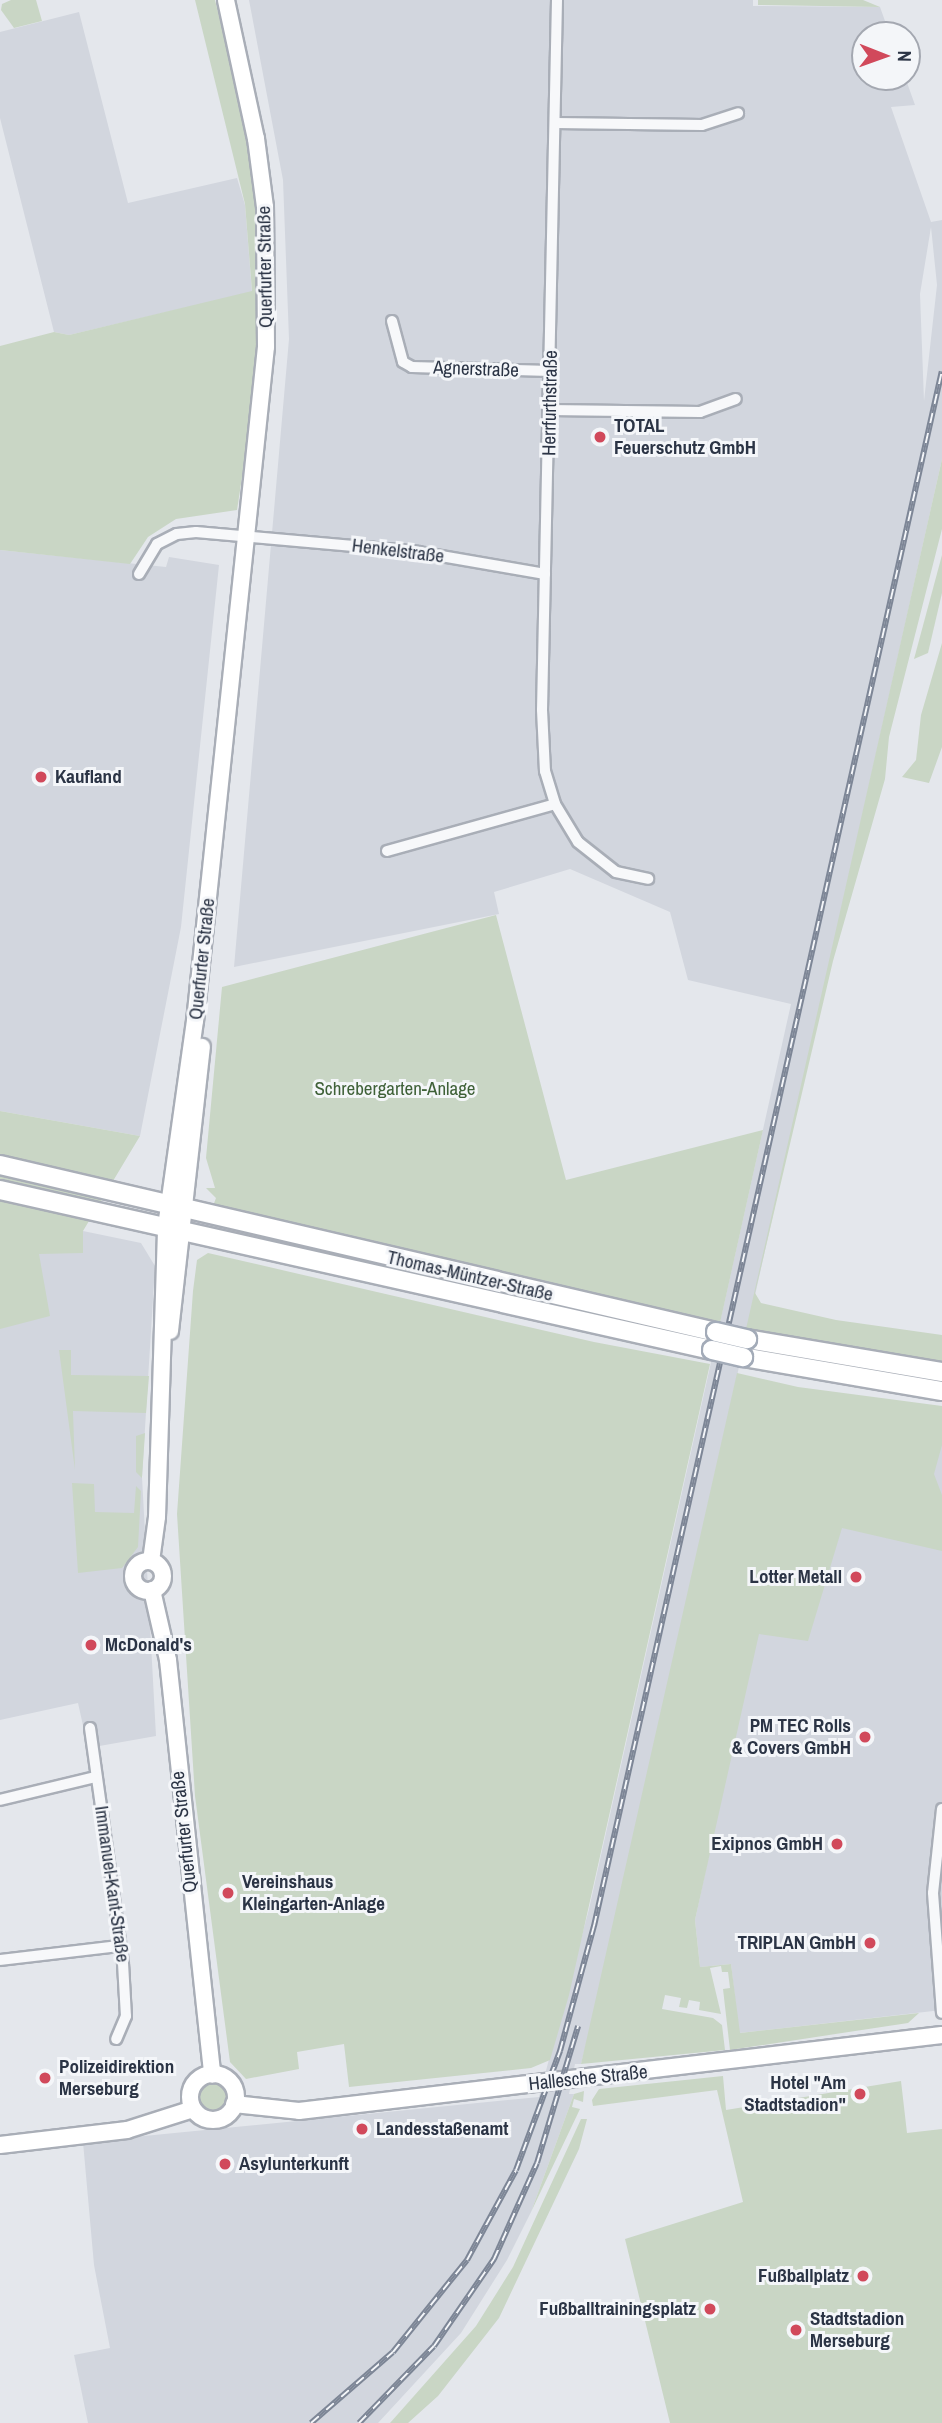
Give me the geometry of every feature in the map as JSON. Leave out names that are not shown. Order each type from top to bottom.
[{"type":"main road","name":"Querfurter Straße","points":[[151,1561],[175,1229],[251,575],[250,537],[264,381],[268,264],[256,139],[226,0]]},
{"type":"main road","name":"Thomas-Müntzer-Straße","points":[[0,1165],[747,1339],[942,1372]]},
{"type":"main road","name":"Thomas-Müntzer-Straße","points":[[0,1190],[743,1357],[942,1391]]},
{"type":"main road","points":[[151,1561],[162,1569],[163,1578],[152,1590],[140,1589],[133,1575],[141,1562],[151,1561]]},
{"type":"main road","name":"Querfurter Straße","points":[[152,1590],[168,1660],[212,2075]]},
{"type":"main road","name":"Hallesche Straße","points":[[234,2104],[299,2111],[942,2035]]},
{"type":"main road","points":[[212,2075],[229,2081],[234,2104],[227,2115],[215,2120],[203,2118],[193,2109],[190,2094],[194,2084],[212,2075]]},
{"type":"main road","points":[[0,2145],[127,2130],[193,2109]]},
{"type":"street","name":"Herrfurthstraße","points":[[557,0],[542,737],[555,804],[578,842],[616,872],[648,879]]},
{"type":"street","points":[[556,123],[702,125],[738,113]]},
{"type":"street","name":"Agnerstraße","points":[[392,321],[403,362],[412,367],[550,372]]},
{"type":"street","points":[[550,410],[700,412],[736,399]]},
{"type":"street","points":[[139,574],[148,552],[177,534],[250,537]]},
{"type":"street","name":"Henkelstraße","points":[[250,537],[418,552],[545,575]]},
{"type":"street","points":[[387,851],[555,804]]},
{"type":"street","name":"Immanuel-Kant-Straße","points":[[90,1728],[120,1946],[126,2016],[116,2039]]},
{"type":"street","points":[[0,1800],[96,1777]]},
{"type":"street","points":[[942,1810],[933,1893],[942,2013]]},
{"type":"street","points":[[0,1960],[120,1946]]},
{"type":"shaded area","points":[[249,0],[753,0],[753,6],[880,7],[885,21],[851,21],[851,91],[910,91],[915,105],[891,107],[931,222],[942,220],[942,459],[597,2002],[581,2064],[575,2064],[569,2094],[574,2094],[531,2212],[507,2260],[461,2333],[378,2423],[88,2423],[74,2355],[110,2348],[94,2265],[83,2142],[539,2097],[589,1909],[791,1004],[688,980],[670,912],[570,869],[494,892],[499,914],[234,967],[289,339],[283,180]],"holes":[[[931,227],[937,285],[924,401],[920,294]]]},
{"type":"shaded area","points":[[79,12],[128,203],[237,178],[245,205],[252,292],[69,335],[54,332],[0,118],[0,32]]},
{"type":"shaded area","points":[[0,550],[166,567],[169,557],[219,565],[181,927],[140,1136],[0,1111]]},
{"type":"shaded area","points":[[83,1231],[141,1243],[155,1266],[142,1477],[156,1736],[88,1748],[78,1703],[0,1720],[0,1246],[83,1252]]},
{"type":"shaded area","points":[[802,1420],[942,1437],[942,2010],[739,2033],[731,1964],[700,1967],[695,1920]]},
{"type":"green space","points":[[11,0],[36,0],[42,21],[14,28],[1,10],[2,4]]},
{"type":"green space","points":[[195,0],[215,0],[250,141],[260,216],[258,372],[237,510],[176,519],[148,537],[130,564],[0,550],[0,346],[54,332],[69,335],[252,291],[245,204]]},
{"type":"green space","points":[[758,0],[863,0],[880,7],[758,5]]},
{"type":"green space","points":[[942,459],[942,529],[889,737],[885,779],[833,961],[755,1293],[761,1303],[836,1320],[942,1335],[942,1368],[853,1355],[746,1329]]},
{"type":"green space","points":[[942,555],[942,593],[928,653],[914,659]]},
{"type":"green space","points":[[942,643],[942,747],[929,783],[902,777],[916,760],[921,715]]},
{"type":"green space","name":"Schrebergarten-Anlage","points":[[496,915],[566,1180],[763,1130],[720,1323],[474,1270],[354,1237],[213,1206],[216,1198],[206,1188],[215,1188],[206,1158],[222,987]]},
{"type":"green space","points":[[0,1111],[140,1136],[83,1231],[83,1253],[39,1254],[50,1316],[0,1329]]},
{"type":"green space","points":[[210,1246],[562,1324],[686,1355]]},
{"type":"green space","points":[[208,1253],[594,1342],[710,1364],[569,1995],[550,2060],[531,2068],[349,2087],[344,2044],[297,2052],[299,2069],[246,2079],[230,2062],[195,1796],[177,1514],[193,1291],[197,1260]]},
{"type":"green space","points":[[363,1262],[461,1281],[705,1340],[364,1264]]},
{"type":"green space","points":[[59,1350],[71,1350],[71,1375],[149,1376],[146,1413],[73,1411],[75,1470]]},
{"type":"green space","points":[[737,1373],[798,1387],[942,1406],[942,1445],[934,1474],[942,1495],[942,1551],[842,1528],[808,1641],[759,1634],[695,1920],[700,1967],[731,1964],[740,2033],[919,2013],[908,2023],[730,2050],[723,1989],[730,1988],[728,1972],[722,1972],[721,1966],[710,1968],[721,2014],[699,2010],[700,2002],[689,2000],[687,2008],[679,2007],[681,1998],[665,1995],[662,2009],[713,2018],[722,2025],[725,2050],[581,2064]]},
{"type":"green space","points":[[145,1433],[142,1478],[136,1472],[136,1436]]},
{"type":"green space","points":[[72,1483],[94,1484],[95,1512],[134,1513],[136,1486],[141,1491],[138,1547],[122,1568],[78,1573]]},
{"type":"green space","name":"Stadtstadion Merseburg","points":[[723,2076],[726,2110],[901,2081],[907,2133],[942,2129],[942,2423],[670,2423],[625,2239],[743,2202],[717,2090],[593,2106],[592,2100],[599,2089]]},
{"type":"green space","points":[[213,2083],[223,2087],[227,2097],[223,2107],[213,2111],[203,2107],[199,2097],[203,2087]]},
{"type":"green space","points":[[584,2091],[583,2102],[574,2099],[572,2107],[580,2109],[531,2212],[574,2094]]},
{"type":"green space","points":[[581,2119],[587,2119],[579,2149],[499,2318],[438,2396],[408,2423],[390,2423],[476,2326],[513,2267]]},
{"type":"railway","points":[[311,2423],[393,2352],[467,2260],[516,2170],[560,2051],[594,1926],[942,371]]},
{"type":"railway","points":[[359,2423],[434,2346],[494,2259],[537,2163],[578,2026]]},
{"type":"place","name":"TOTAL Feuerschutz GmbH","points":[[600,437]]},
{"type":"place","name":"Kaufland","points":[[41,777]]},
{"type":"place","name":"Lotter Metall","points":[[856,1577]]},
{"type":"place","name":"McDonald's","points":[[91,1645]]},
{"type":"place","name":"PM TEC Rolls & Covers GmbH","points":[[865,1737]]},
{"type":"place","name":"Exipnos GmbH","points":[[837,1844]]},
{"type":"place","name":"Vereinshaus Kleingarten-Anlage","points":[[228,1893]]},
{"type":"place","name":"TRIPLAN GmbH","points":[[870,1943]]},
{"type":"place","name":"Polizeidirektion Merseburg","points":[[45,2078]]},
{"type":"place","name":"Hotel \"Am Stadtstadion\"","points":[[860,2094]]},
{"type":"place","name":"Landesstaßenamt","points":[[362,2129]]},
{"type":"place","name":"Asylunterkunft","points":[[225,2164]]},
{"type":"place","name":"Fußballplatz","points":[[863,2276]]},
{"type":"place","name":"Fußballtrainingsplatz","points":[[710,2309]]},
{"type":"place","name":"Stadtstadion Merseburg","points":[[796,2330]]}]
